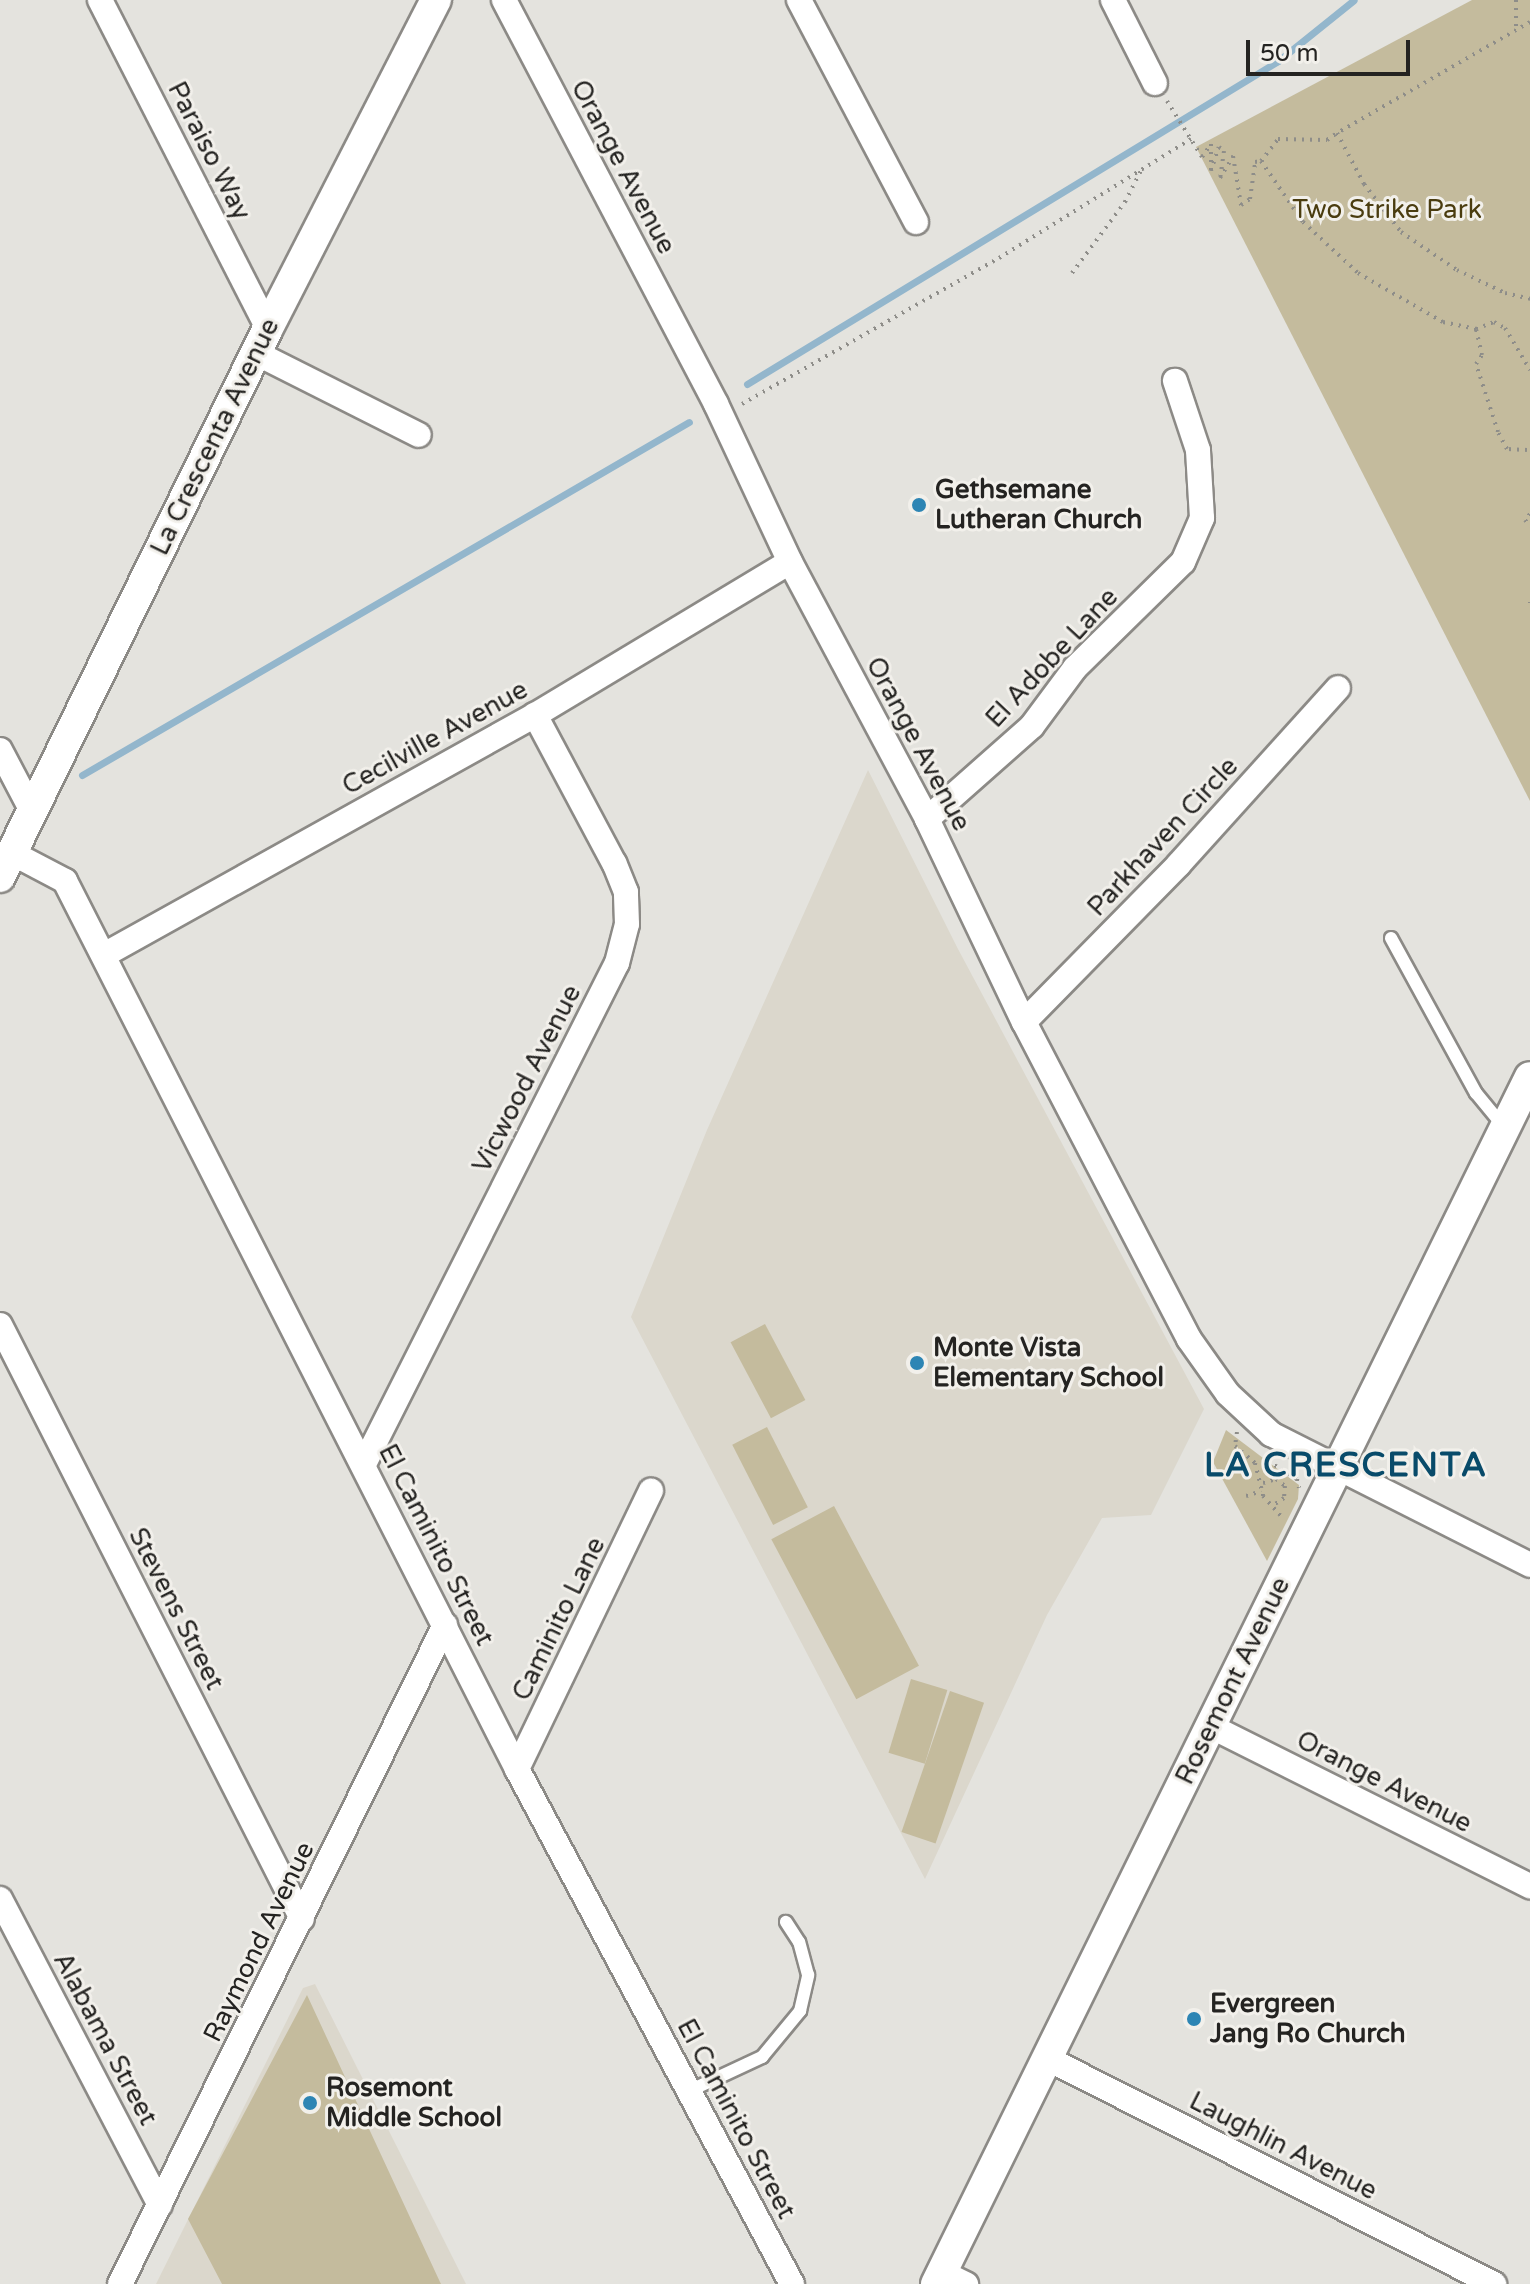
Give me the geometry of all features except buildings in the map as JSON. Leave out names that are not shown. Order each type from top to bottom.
[{"type":"street","name":"Paraiso Way","points":[[100,0],[262,340]]},
{"type":"street","name":"La Crescenta Avenue","points":[[6,865],[262,340],[436,0]]},
{"type":"street","name":"Orange Avenue","points":[[504,0],[721,416],[790,562],[927,819],[1024,1022],[1189,1339],[1228,1394],[1271,1434],[1530,1565]]},
{"type":"street","points":[[799,0],[916,222]]},
{"type":"street","points":[[1113,0],[1161,92]]},
{"type":"street","points":[[262,340],[419,435]]},
{"type":"street","name":"El Adobe Lane","points":[[927,819],[1032,726],[1075,668],[1183,562],[1202,518],[1198,450],[1175,381]]},
{"type":"street","name":"Cecilville Avenue","points":[[104,955],[535,715],[790,562]]},
{"type":"street","name":"Parkhaven Circle","points":[[1024,1022],[1179,864],[1338,688]]},
{"type":"street","name":"Vicwood Avenue","points":[[364,1464],[617,963],[627,924],[626,892],[614,863],[535,715]]},
{"type":"street","points":[[0,750],[32,811]]},
{"type":"street","name":"El Caminito Street","points":[[6,865],[65,881],[517,1769],[792,2284]]},
{"type":"street","name":"Rosemont Avenue","points":[[948,2280],[1046,2058],[1212,1727],[1335,1469],[1530,1077]]},
{"type":"street","name":"Stevens Street","points":[[0,1325],[302,1919]]},
{"type":"street","name":"Caminito Lane","points":[[517,1769],[651,1491]]},
{"type":"street","name":"Raymond Avenue","points":[[120,2284],[445,1625]]},
{"type":"street","name":"Orange Avenue","points":[[1212,1727],[1530,1886]]},
{"type":"street","name":"Alabama Street","points":[[0,1899],[160,2205]]},
{"type":"street","name":"Laughlin Avenue","points":[[1046,2058],[1494,2284]]},
{"type":"lane","points":[[1391,938],[1476,1093],[1504,1127]]},
{"type":"lane","points":[[689,2091],[762,2057],[800,2011],[808,1975],[786,1922]]},
{"type":"path","points":[[1516,0],[1516,29]]},
{"type":"path","points":[[1161,92],[1202,157],[1211,144],[1213,172],[1221,145],[1220,178],[1233,156],[1241,205],[1250,199],[1255,162],[1261,161],[1278,139],[1327,140],[1530,22]]},
{"type":"path","points":[[1337,133],[1364,184],[1401,232],[1457,270],[1505,293],[1530,299]]},
{"type":"path","points":[[721,416],[999,258],[1191,139]]},
{"type":"path","points":[[1261,161],[1303,222],[1358,273],[1443,322],[1476,329],[1494,322],[1505,328],[1530,370]]},
{"type":"path","points":[[1072,273],[1125,202],[1143,166]]},
{"type":"path","points":[[1476,329],[1482,355],[1476,364],[1498,432],[1507,449],[1529,451]]},
{"type":"path","points":[[1530,514],[1525,520],[1530,526]]},
{"type":"path","points":[[1235,1438],[1235,1446],[1255,1463],[1261,1488],[1286,1523]]},
{"type":"path","points":[[1246,1496],[1279,1480],[1283,1469]]},
{"type":"path","points":[[1270,1503],[1280,1504],[1284,1498],[1285,1486],[1279,1480]]},
{"type":"shaded area","name":"Monte Vista Elementary School","points":[[868,770],[958,949],[1204,1409],[1151,1515],[1102,1518],[1047,1615],[925,1879],[631,1317],[707,1130]]},
{"type":"shaded area","name":"Rosemont Middle School","points":[[315,1984],[466,2284],[156,2284],[303,1988]]},
{"type":"green space","name":"Two Strike Park","points":[[1472,0],[1530,0],[1530,801],[1196,147]]},
{"type":"green space","points":[[765,1324],[805,1400],[771,1418],[731,1342]]},
{"type":"green space","points":[[767,1427],[808,1507],[773,1525],[732,1445]]},
{"type":"green space","points":[[1226,1430],[1299,1485],[1298,1499],[1267,1561],[1213,1462]]},
{"type":"green space","points":[[834,1506],[919,1666],[856,1699],[771,1539]]},
{"type":"green space","points":[[911,1679],[947,1690],[925,1764],[888,1753]]},
{"type":"green space","points":[[950,1691],[984,1703],[936,1844],[901,1832]]},
{"type":"green space","name":"Rosemont Middle School","points":[[307,1995],[441,2284],[222,2284],[188,2219]]},
{"type":"waterway","points":[[747,384],[1278,61],[1354,0]]},
{"type":"waterway","points":[[82,775],[689,422]]},
{"type":"place","name":"Gethsemane Lutheran Church","points":[[919,505]]},
{"type":"place","name":"Monte Vista Elementary School","points":[[917,1363]]},
{"type":"place","name":"Evergreen Jang Ro Church","points":[[1194,2019]]},
{"type":"place","name":"Rosemont Middle School","points":[[310,2103]]},
{"type":"district","name":"LA CRESCENTA","points":[[1346,1466]]}]
